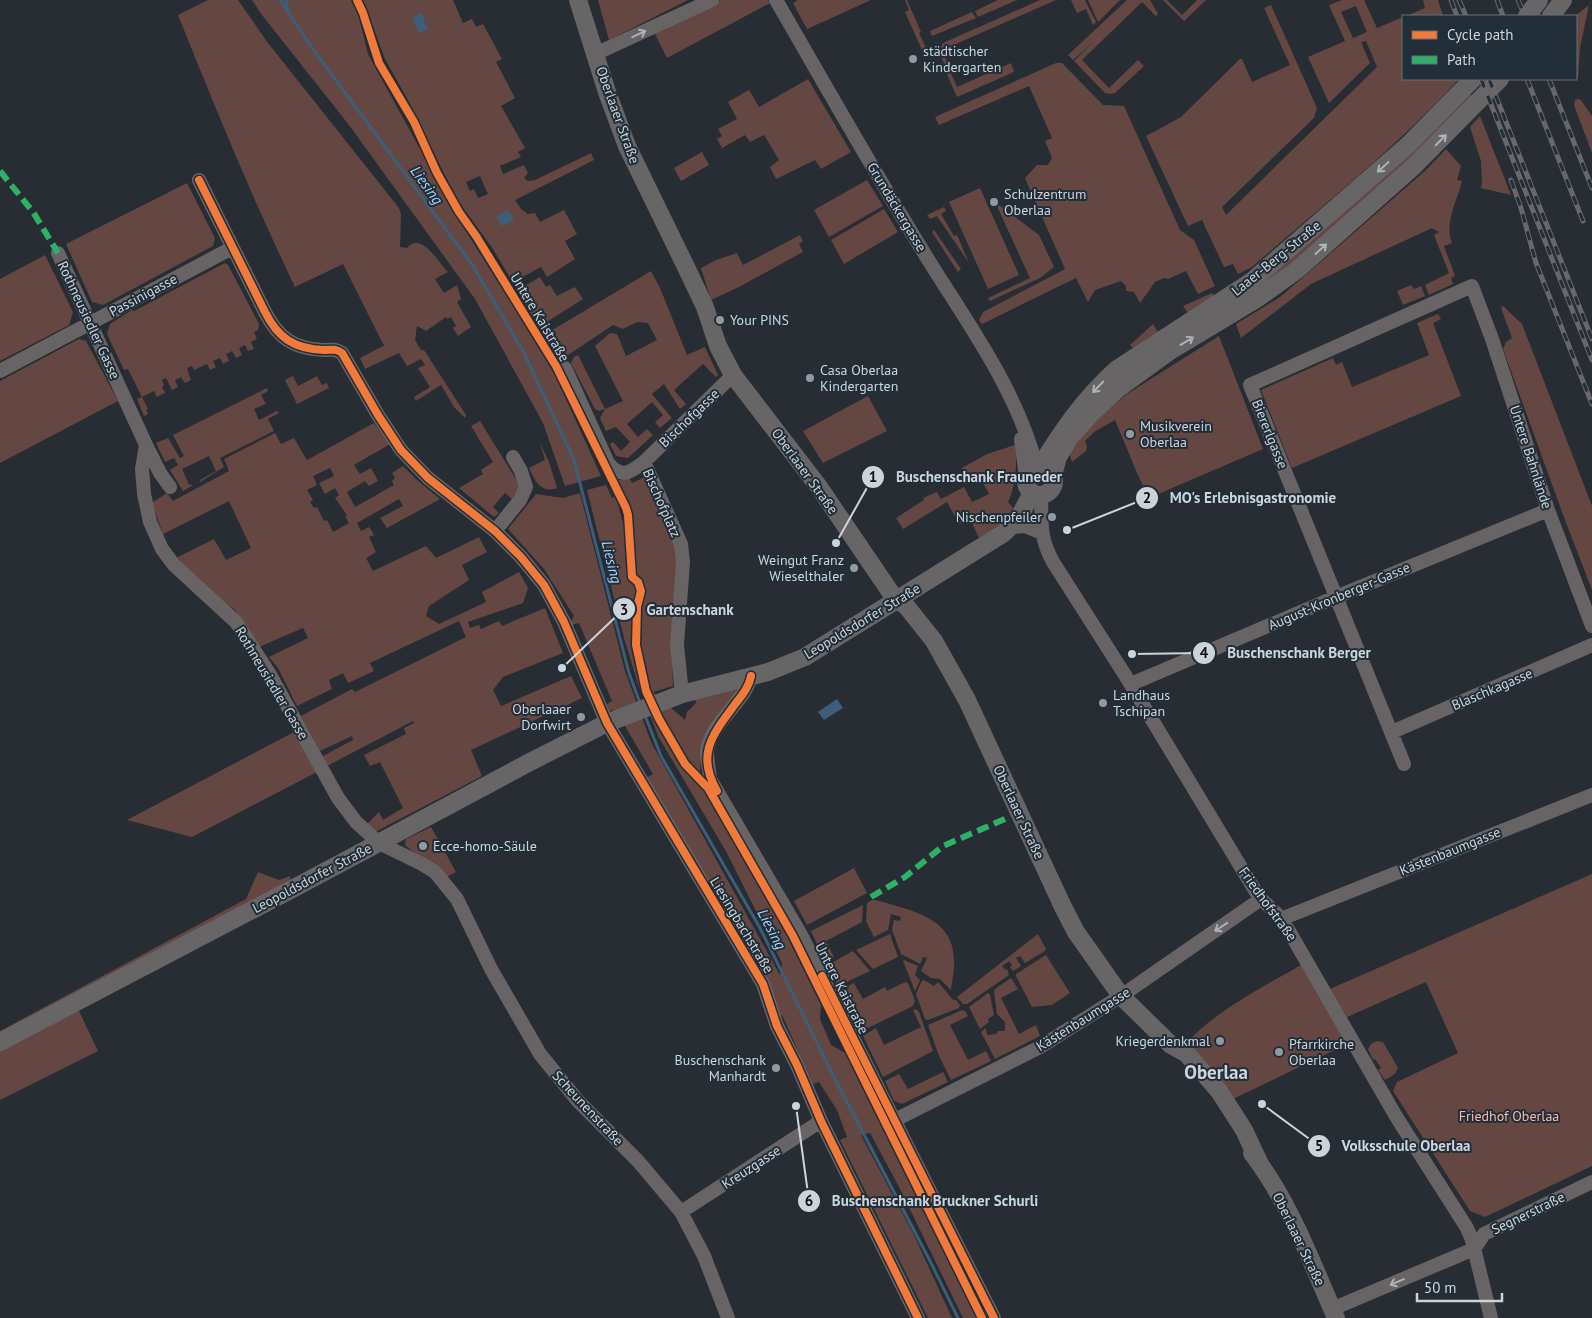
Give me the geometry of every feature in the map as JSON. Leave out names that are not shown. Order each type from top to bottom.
[{"type":"main road","name":"Oberlaaer Straße","points":[[578,0],[627,146],[705,307],[718,346],[734,375],[819,487],[891,593],[907,607],[926,629],[967,700],[1076,932],[1121,996],[1171,1045],[1179,1061],[1224,1114],[1259,1162],[1283,1201],[1302,1238],[1334,1314]]},
{"type":"main road","points":[[1527,15],[1539,0]]},
{"type":"main road","points":[[1552,15],[1563,0]]},
{"type":"main road","name":"Laaer-Berg-Straße","points":[[1039,472],[1058,457],[1070,437],[1092,412],[1119,388],[1170,351],[1258,298],[1297,270],[1414,166],[1499,80]]},
{"type":"main road","name":"Laaer-Berg-Straße","points":[[1039,472],[1074,414],[1117,369],[1252,281],[1408,145],[1470,82]]},
{"type":"main road","points":[[1039,472],[1054,481],[1052,489],[1045,495],[1037,494],[1028,489],[1026,483],[1039,472]]},
{"type":"main road","name":"Leopoldsdorfer Straße","points":[[0,1042],[530,762],[606,724],[682,694],[768,672],[805,657],[996,539],[1012,527],[1037,494]]},
{"type":"street","points":[[595,54],[712,0]]},
{"type":"street","name":"Grundäckergasse","points":[[776,0],[913,236],[1011,395],[1039,472]]},
{"type":"street","points":[[199,180],[232,248]]},
{"type":"street","name":"Passinigasse","points":[[0,371],[232,248]]},
{"type":"street","name":"Liesingbachstraße","points":[[232,248],[275,330],[282,337],[298,345],[340,351],[378,416],[401,450],[428,478],[495,531],[521,557],[544,585],[564,622],[606,724],[763,984],[777,1026],[821,1121],[918,1318]]},
{"type":"street","name":"Rothneusiedler Gasse","points":[[58,252],[146,446],[142,474],[144,494],[150,522],[162,549],[174,565],[236,622],[269,673],[338,798],[352,817],[379,843]]},
{"type":"street","name":"Untere Bahnlände","points":[[1472,286],[1492,339],[1548,510],[1592,626]]},
{"type":"street","name":"Biererlgasse","points":[[1404,764],[1250,385],[1472,286]]},
{"type":"street","name":"Untere Kaistraße","points":[[565,368],[608,463],[613,469],[620,473],[633,471],[644,462]]},
{"type":"street","name":"Bischofgasse","points":[[644,462],[734,375]]},
{"type":"street","name":"Grundäckergasse","points":[[1018,414],[1039,472]]},
{"type":"street","points":[[1029,440],[1042,450],[1051,450]]},
{"type":"street","points":[[146,446],[170,488]]},
{"type":"street","points":[[495,531],[520,500],[526,487],[521,471],[513,457]]},
{"type":"street","name":"Bischofplatz","points":[[644,462],[681,544],[683,562],[677,645],[682,694]]},
{"type":"street","name":"Friedhofstraße","points":[[1037,494],[1042,533],[1046,549],[1053,562],[1131,684],[1261,899],[1281,919],[1397,1118],[1467,1228],[1491,1318]]},
{"type":"street","name":"August-Kronberger-Gasse","points":[[1131,684],[1548,510]]},
{"type":"street","points":[[1012,527],[1025,526],[1042,533]]},
{"type":"street","name":"Blaschkagasse","points":[[1392,732],[1592,645]]},
{"type":"street","name":"Untere Kaistraße","points":[[751,676],[748,687],[713,734],[707,750],[710,778],[800,933],[994,1318]]},
{"type":"street","name":"Kästenbaumgasse","points":[[1281,919],[1592,795]]},
{"type":"street","name":"Scheunenstraße","points":[[379,843],[422,864],[441,878],[457,899],[491,970],[540,1054],[578,1101],[638,1161],[681,1212],[704,1256],[728,1318]]},
{"type":"street","name":"Kästenbaumgasse","points":[[895,1120],[1040,1047],[1121,996],[1261,899]]},
{"type":"street","name":"Kreuzgasse","points":[[681,1212],[821,1121]]},
{"type":"street","name":"Segnerstraße","points":[[1334,1314],[1474,1249],[1484,1234],[1592,1182]]},
{"type":"green space","points":[[208,0],[238,0],[268,43],[399,208],[401,215],[400,247],[407,248],[412,244],[418,243],[424,246],[448,272],[435,279],[444,293],[457,285],[461,299],[457,302],[471,327],[458,336],[453,328],[456,326],[451,317],[447,319],[446,317],[426,331],[417,326],[415,340],[421,350],[424,350],[466,415],[465,418],[454,407],[441,385],[416,401],[414,397],[430,387],[418,368],[425,365],[421,359],[407,366],[399,353],[365,369],[360,358],[385,345],[343,264],[295,287],[249,186],[178,15]]},
{"type":"green space","points":[[252,0],[351,0],[358,14],[368,54],[460,222],[550,364],[601,476],[565,486],[543,423],[475,299],[349,125]]},
{"type":"green space","points":[[363,0],[453,0],[463,23],[472,19],[476,27],[483,24],[502,59],[496,62],[515,98],[501,106],[525,148],[518,152],[521,157],[500,166],[503,174],[524,165],[528,173],[524,178],[528,181],[535,180],[591,153],[594,160],[515,200],[521,209],[528,214],[535,213],[540,222],[564,210],[577,234],[565,241],[575,259],[547,277],[541,267],[519,279],[523,287],[540,277],[546,287],[550,285],[557,296],[575,287],[583,299],[539,327],[493,249],[456,198],[409,102],[385,59]],"holes":[[[480,176],[488,194],[478,198],[474,189],[470,191],[466,182]]]},
{"type":"green space","points":[[598,0],[688,0],[609,40]]},
{"type":"green space","points":[[721,0],[768,0],[770,3],[667,58],[654,32],[690,13]]},
{"type":"green space","points":[[798,0],[871,0],[807,29],[793,3]]},
{"type":"green space","points":[[905,0],[907,0],[921,32],[919,33],[926,48],[922,50],[905,12],[909,10]]},
{"type":"green space","points":[[998,0],[1017,0],[978,17],[975,11]]},
{"type":"green space","points":[[1040,0],[1056,0],[942,50],[950,68],[946,69],[939,51],[943,43]]},
{"type":"green space","points":[[1071,0],[1085,0],[1096,22],[1093,25],[1086,9],[1077,13]]},
{"type":"green space","points":[[1088,0],[1120,0],[1098,22]]},
{"type":"green space","points":[[1127,0],[1150,0],[1158,14],[1156,16],[1142,2],[1082,60],[1109,88],[1138,60],[1144,66],[1115,93],[1105,93],[1074,61],[1092,43],[1073,60],[1068,55]]},
{"type":"green space","points":[[1163,0],[1167,0],[1182,15],[1197,0],[1206,0],[1184,21]]},
{"type":"green space","points":[[1342,0],[1364,0],[1377,28],[1402,17],[1402,80],[1458,80],[1410,129],[1358,176],[1252,267],[1238,274],[1233,264],[1224,267],[1202,220],[1188,226],[1146,136],[1181,117],[1240,59],[1242,59],[1252,82],[1290,65],[1264,8],[1271,5],[1317,108],[1314,118],[1222,207],[1226,215],[1377,67],[1366,41],[1361,42],[1370,63],[1329,103],[1308,57],[1345,41],[1329,5]],"holes":[[[1356,6],[1367,32],[1353,38],[1341,12]]]},
{"type":"green space","points":[[1423,0],[1438,0],[1443,15],[1408,15],[1425,8]]},
{"type":"green space","points":[[1589,5],[1580,48],[1578,78],[1577,78],[1576,15]]},
{"type":"green space","points":[[972,12],[976,18],[932,36],[930,31]]},
{"type":"green space","points":[[1011,63],[1014,72],[957,97],[946,72],[950,71],[957,87]]},
{"type":"green space","points":[[1056,63],[1062,63],[1103,105],[1124,106],[1180,230],[1194,240],[1215,286],[1198,294],[1186,271],[1168,279],[1164,278],[1155,282],[1140,303],[1134,292],[1126,291],[1126,286],[1121,281],[1095,290],[1088,302],[1076,278],[982,324],[979,320],[983,312],[1065,269],[1025,178],[1037,165],[1048,165],[1052,158],[1045,141],[1052,138],[1029,86],[939,125],[935,117]]},
{"type":"green space","points":[[808,79],[851,152],[821,169],[815,160],[776,179],[770,167],[779,160],[764,135],[750,142],[745,135],[722,148],[717,139],[722,136],[718,129],[737,119],[728,102],[749,90],[759,107]]},
{"type":"green space","points":[[1469,92],[1473,98],[1450,123],[1290,266],[1253,293],[1250,290]]},
{"type":"green space","points":[[1575,100],[1581,100],[1592,116],[1592,153],[1574,105]]},
{"type":"green space","points":[[1480,116],[1511,195],[1481,188],[1481,161],[1470,127]]},
{"type":"green space","points":[[1446,149],[1461,166],[1457,180],[1462,181],[1450,220],[1449,227],[1452,243],[1444,246],[1455,276],[1451,278],[1453,284],[1429,295],[1425,285],[1449,273],[1434,235],[1439,232],[1432,228],[1311,284],[1241,338],[1236,324],[1280,297],[1426,170]]},
{"type":"green space","points":[[702,152],[709,165],[681,181],[674,168]]},
{"type":"green space","points":[[867,180],[883,206],[829,237],[814,210]]},
{"type":"green space","points":[[187,183],[215,238],[213,246],[103,305],[92,302],[66,244]]},
{"type":"green space","points":[[980,188],[1019,275],[988,289],[949,202]]},
{"type":"green space","points":[[995,202],[1039,235],[1054,267],[1040,278],[990,301],[988,298],[1030,278]]},
{"type":"green space","points":[[944,207],[946,211],[941,214],[954,236],[957,235],[969,263],[937,216],[930,219],[927,215]]},
{"type":"green space","points":[[884,209],[898,232],[844,264],[831,240]]},
{"type":"green space","points":[[934,230],[961,269],[958,272],[932,232]]},
{"type":"green space","points":[[800,235],[803,241],[799,244],[803,252],[711,300],[701,268],[716,260],[737,253],[743,265]]},
{"type":"green space","points":[[45,255],[73,312],[69,325],[0,361],[0,279]]},
{"type":"green space","points":[[225,263],[228,265],[259,324],[258,330],[254,332],[257,339],[251,342],[254,349],[248,351],[245,345],[239,348],[242,355],[236,358],[232,351],[226,354],[229,361],[223,364],[220,358],[213,361],[216,367],[210,370],[207,364],[194,370],[192,366],[187,368],[191,380],[185,383],[181,377],[175,380],[178,387],[172,390],[166,378],[162,380],[164,385],[162,387],[165,393],[157,397],[154,391],[142,397],[128,369],[124,370],[107,334],[110,324],[132,310],[134,311]]},
{"type":"green space","points":[[651,271],[660,288],[687,355],[705,347],[718,375],[716,377],[703,364],[674,390],[686,404],[680,409],[664,384],[652,394],[672,418],[660,428],[655,422],[663,415],[652,402],[627,424],[638,437],[647,429],[653,435],[628,458],[616,456],[610,444],[613,442],[621,451],[630,442],[616,427],[606,431],[600,418],[605,409],[623,401],[595,346],[610,333],[617,334],[626,356],[657,340],[648,323],[637,322],[623,329],[613,325],[559,361],[544,335]]},
{"type":"green space","points":[[1411,285],[1414,289],[1421,286],[1425,296],[1403,305],[1397,291]]},
{"type":"green space","points":[[1212,293],[1215,296],[1188,313],[1183,306]]},
{"type":"green space","points":[[1503,306],[1522,324],[1592,506],[1592,590],[1503,349],[1506,342],[1512,338],[1501,308]]},
{"type":"green space","points":[[1438,314],[1441,319],[1433,323],[1461,396],[1292,468],[1261,390],[1333,358],[1336,365],[1342,362],[1352,387],[1429,355],[1417,323]]},
{"type":"green space","points":[[1153,324],[1158,332],[1133,348],[1130,345]]},
{"type":"green space","points":[[1219,336],[1263,449],[1149,498],[1115,420],[1094,432],[1085,441],[1086,451],[1072,462],[1069,453],[1088,427],[1127,394]]},
{"type":"green space","points":[[79,339],[86,341],[118,401],[0,463],[0,381]]},
{"type":"green space","points":[[578,355],[605,409],[599,411],[595,409],[571,363],[574,357]]},
{"type":"green space","points":[[293,376],[298,386],[317,376],[322,385],[327,383],[329,388],[297,404],[285,380]]},
{"type":"green space","points":[[267,388],[268,391],[261,395],[266,404],[254,409],[259,420],[277,411],[279,413],[268,419],[274,431],[220,458],[224,467],[200,482],[200,480],[216,471],[209,456],[182,469],[189,485],[191,484],[192,486],[183,491],[170,470],[178,465],[174,458],[165,462],[156,443],[168,438],[180,458],[184,456],[173,435]]},
{"type":"green space","points":[[868,396],[887,431],[823,463],[803,431]]},
{"type":"green space","points":[[142,397],[148,409],[146,410],[148,414],[144,416],[137,399]]},
{"type":"green space","points":[[480,421],[519,484],[519,489],[512,499],[505,493],[493,507],[499,513],[494,517],[459,488],[483,474],[481,470],[493,462],[471,426]]},
{"type":"green space","points":[[374,423],[390,444],[354,465],[360,474],[371,468],[378,481],[369,486],[365,481],[347,492],[355,507],[394,485],[392,481],[395,478],[392,473],[403,466],[440,499],[387,528],[380,518],[403,506],[399,499],[357,523],[361,531],[369,527],[374,535],[369,537],[376,552],[366,558],[373,571],[426,546],[436,558],[479,537],[487,552],[462,565],[469,580],[429,606],[426,616],[439,624],[486,602],[482,592],[519,572],[528,588],[523,603],[468,622],[470,628],[479,625],[481,629],[499,621],[502,626],[545,608],[563,653],[503,677],[493,690],[501,706],[571,676],[582,698],[471,750],[482,776],[375,832],[367,824],[379,812],[383,820],[403,808],[380,762],[370,766],[364,755],[406,734],[404,728],[414,723],[413,721],[327,766],[323,756],[353,740],[352,736],[320,751],[301,716],[352,689],[355,692],[466,637],[459,621],[370,663],[374,671],[348,683],[343,673],[329,680],[332,689],[297,706],[278,668],[269,657],[308,638],[303,628],[259,647],[235,610],[176,558],[214,539],[226,560],[251,548],[229,501],[163,534],[152,503],[167,493],[173,501],[229,471],[224,459],[275,433],[281,444],[294,438],[307,460]],"holes":[[[330,468],[334,476],[319,483],[325,494],[335,488],[339,495],[335,498],[347,515],[345,516],[349,523],[333,532],[327,520],[324,521],[317,507],[314,508],[310,502],[313,500],[307,490],[317,485],[313,476]]]},
{"type":"green space","points":[[540,443],[549,462],[557,488],[546,489],[539,485],[529,468],[545,460]]},
{"type":"green space","points":[[1015,445],[1015,474],[1008,502],[1013,508],[1006,522],[979,538],[969,517],[959,524],[947,502],[903,529],[896,518],[924,500],[923,498],[937,492],[941,499],[964,487],[972,502],[989,494],[978,473],[968,477],[962,468],[987,454]]},
{"type":"green space","points":[[629,477],[632,483],[645,477],[673,538],[678,555],[671,636],[673,686],[653,692],[685,720],[687,712],[696,703],[695,699],[741,687],[702,749],[700,771],[711,802],[787,936],[821,1005],[820,1019],[831,1045],[847,1054],[938,1235],[952,1250],[986,1318],[963,1318],[898,1185],[870,1133],[861,1135],[914,1235],[952,1318],[928,1318],[840,1140],[847,1137],[837,1110],[819,1082],[813,1084],[782,1015],[779,1017],[645,779],[653,774],[614,710],[609,711],[607,704],[612,701],[579,623],[572,625],[570,623],[574,616],[544,569],[508,529],[536,494],[563,498],[580,493],[625,671],[651,742],[780,975],[782,963],[727,853],[658,736],[638,684],[624,638],[587,490],[606,485],[612,498],[616,496],[629,547],[634,547],[629,502],[617,481]]},
{"type":"green space","points":[[296,731],[319,771],[192,837],[127,820]]},
{"type":"green space","points":[[431,827],[456,872],[447,877],[405,845],[406,839]]},
{"type":"green space","points":[[854,868],[867,893],[807,925],[794,901]]},
{"type":"green space","points":[[258,872],[279,880],[290,876],[293,898],[78,1009],[98,1051],[0,1100],[0,1031],[246,899]]},
{"type":"green space","name":"Friedhof Oberlaa","points":[[1592,874],[1592,1166],[1485,1217],[1470,1211],[1393,1091],[1397,1082],[1458,1053],[1426,982],[1347,1017],[1330,989]]},
{"type":"green space","points":[[872,900],[902,907],[927,917],[946,933],[952,945],[954,959],[951,990],[940,979],[931,978],[921,971],[927,958],[923,957],[920,964],[901,954],[892,930],[894,920],[900,921],[901,917],[891,914],[888,930],[874,937],[866,921],[867,903]]},
{"type":"green space","points":[[863,905],[862,922],[826,941],[834,957],[828,960],[823,958],[811,931]]},
{"type":"green space","points":[[890,934],[898,957],[873,969],[856,950]]},
{"type":"green space","points":[[1038,934],[1046,949],[1045,951],[1025,963],[1020,956],[1016,958],[1021,966],[1013,971],[1009,961],[1002,966],[1005,970],[1007,969],[1009,975],[967,1004],[963,1004],[957,997]]},
{"type":"green space","points":[[853,951],[870,971],[838,986],[828,965]]},
{"type":"green space","points":[[1046,955],[1070,993],[1052,1005],[1032,1007],[1016,974]]},
{"type":"green space","points":[[903,961],[918,966],[915,975],[920,980],[915,991]]},
{"type":"green space","points":[[1303,964],[1347,1044],[1233,1099],[1211,1068],[1187,1042],[1228,1008]]},
{"type":"green space","points":[[1011,978],[1018,989],[1001,998],[1019,1034],[1036,1025],[1040,1036],[995,1059],[981,1032],[986,1028],[987,1035],[996,1034],[998,1031],[1005,1031],[1005,1022],[997,1014],[994,992],[995,989]]},
{"type":"green space","points":[[924,980],[934,986],[938,982],[953,1000],[956,1000],[960,1005],[959,1008],[928,1020],[925,1019],[916,994]]},
{"type":"green space","points":[[905,982],[908,983],[915,1001],[913,1006],[864,1030],[859,1029],[841,992],[842,989],[854,983],[863,999],[885,987],[887,991]]},
{"type":"green space","points":[[988,993],[994,1015],[980,1029],[969,1007]]},
{"type":"green space","points":[[916,1009],[919,1012],[933,1051],[883,1077],[863,1036],[876,1028],[884,1045],[921,1027],[913,1010]]},
{"type":"green space","points":[[962,1010],[968,1016],[950,1025],[968,1060],[986,1051],[991,1061],[951,1080],[939,1056],[928,1025]]},
{"type":"green space","points":[[1377,1041],[1383,1042],[1398,1068],[1395,1074],[1385,1080],[1378,1070],[1381,1068],[1375,1059],[1373,1060],[1368,1049],[1371,1044]]},
{"type":"green space","points":[[943,1072],[948,1082],[902,1104],[894,1101],[885,1081],[899,1074],[908,1089]]},
{"type":"water","points":[[421,13],[428,29],[419,33],[412,18]]},
{"type":"water","points":[[505,211],[509,211],[514,220],[502,226],[496,217]]},
{"type":"water","points":[[837,699],[843,708],[824,720],[818,712]]},
{"type":"waterway","name":"Liesing","points":[[280,0],[315,52],[473,266],[524,353],[574,460],[629,673],[640,703]]},
{"type":"waterway","name":"Liesing","points":[[286,0],[288,9]]},
{"type":"waterway","name":"Liesing","points":[[644,713],[661,756],[760,928],[958,1318]]},
{"type":"railway","points":[[1451,0],[1457,15]]},
{"type":"railway","points":[[1459,0],[1466,15]]},
{"type":"railway","points":[[1497,0],[1503,15]]},
{"type":"railway","points":[[1518,0],[1525,15]]},
{"type":"railway","points":[[1481,80],[1592,360]]},
{"type":"railway","points":[[1489,80],[1592,339]]},
{"type":"railway","points":[[1527,80],[1583,221]]},
{"type":"railway","points":[[1549,80],[1592,188]]},
{"type":"railway","points":[[1511,180],[1536,263],[1592,404]]},
{"type":"marked path","points":[[0,171],[33,212],[58,253]]},
{"type":"marked path","points":[[871,897],[905,877],[943,846],[1007,818]]},
{"type":"cycle path","points":[[357,0],[379,63],[414,122],[437,173],[459,212],[476,236],[556,366],[626,508],[632,577],[638,582],[641,591],[637,607],[636,645],[646,691],[659,719],[685,764],[708,788],[793,936],[982,1318]]},
{"type":"cycle path","points":[[199,180],[275,329],[288,340],[304,347],[340,351],[401,450],[428,478],[495,531],[521,557],[544,585],[564,622],[607,723],[763,984],[777,1026],[797,1065],[821,1121],[918,1318]]},
{"type":"cycle path","points":[[717,791],[708,765],[710,744],[721,724],[749,684],[751,676]]},
{"type":"cycle path","points":[[822,976],[994,1318]]},
{"type":"place","name":"städtischer Kindergarten","points":[[913,59]]},
{"type":"place","name":"Schulzentrum Oberlaa","points":[[994,202]]},
{"type":"place","name":"Your PINS","points":[[720,320]]},
{"type":"place","name":"Casa Oberlaa Kindergarten","points":[[810,378]]},
{"type":"place","name":"Musikverein Oberlaa","points":[[1130,434]]},
{"type":"place","name":"Nischenpfeiler","points":[[1052,517]]},
{"type":"place","name":"MO's Erlebnisgastronomie","points":[[1067,530]]},
{"type":"place","name":"Buschenschank Frauneder","points":[[836,543]]},
{"type":"place","name":"Weingut Franz Wieselthaler","points":[[854,568]]},
{"type":"place","name":"Buschenschank Berger","points":[[1132,654]]},
{"type":"place","name":"Gartenschank","points":[[562,668]]},
{"type":"place","name":"Landhaus Tschipan","points":[[1103,703]]},
{"type":"place","name":"Oberlaaer Dorfwirt","points":[[581,717]]},
{"type":"place","name":"Ecce-homo-Säule","points":[[423,846]]},
{"type":"place","name":"Kriegerdenkmal","points":[[1220,1041]]},
{"type":"place","name":"Pfarrkirche Oberlaa","points":[[1279,1052]]},
{"type":"place","name":"Buschenschank Manhardt","points":[[776,1068]]},
{"type":"place","name":"Volksschule Oberlaa","points":[[1262,1104]]},
{"type":"place","name":"Buschenschank Bruckner Schurli","points":[[796,1106]]},
{"type":"district","name":"Oberlaa","points":[[1216,1072]]}]
